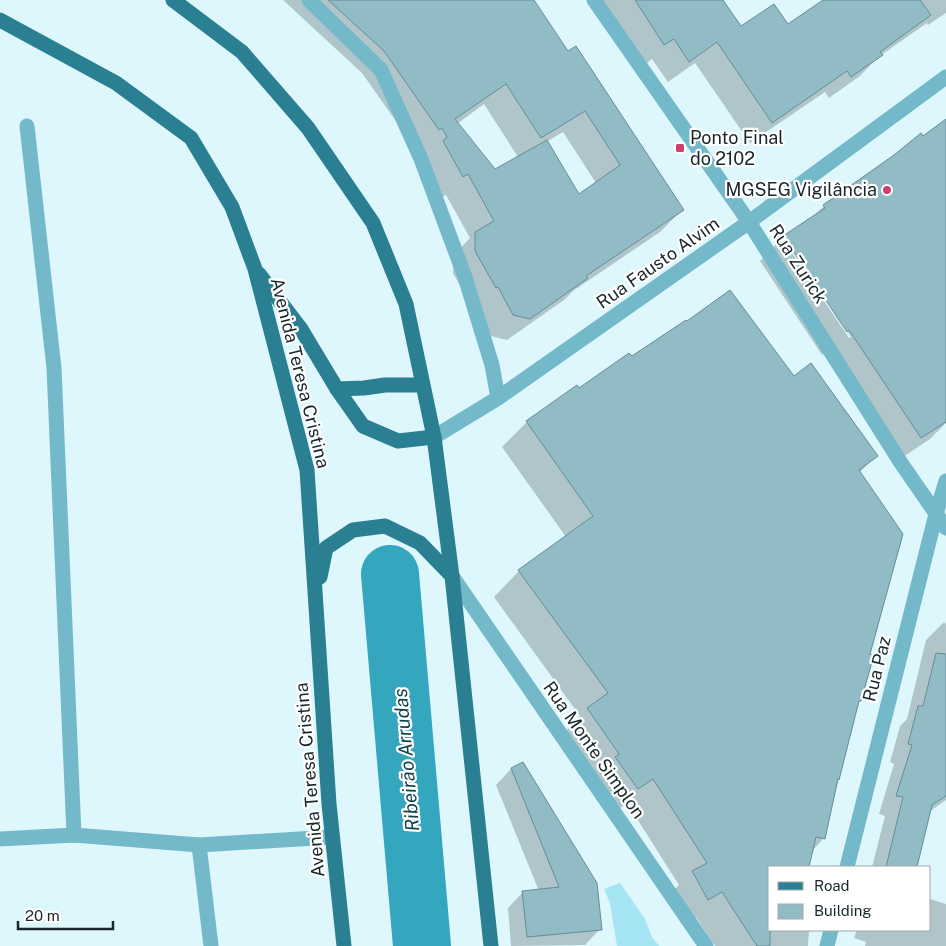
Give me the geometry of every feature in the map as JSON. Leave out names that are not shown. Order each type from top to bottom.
[{"type":"main road","points":[[173,0],[242,52],[308,128],[373,223],[406,304],[434,437],[452,576],[491,946]]},
{"type":"main road","name":"Avenida Teresa Cristina","points":[[0,20],[116,82],[191,138],[232,207],[255,269],[307,470],[332,837],[344,946]]},
{"type":"main road","points":[[255,269],[301,329],[337,389],[363,426],[398,441],[434,437]]},
{"type":"main road","points":[[337,389],[385,385],[422,385]]},
{"type":"main road","points":[[316,593],[326,548],[353,530],[386,526],[420,543],[452,576]]},
{"type":"street","points":[[309,0],[381,70],[421,159],[465,277],[492,365],[498,398]]},
{"type":"street","name":"Rua Zurick","points":[[594,0],[749,222],[901,463],[946,528]]},
{"type":"street","name":"Rua Fausto Alvim","points":[[434,437],[498,398],[749,222],[946,77]]},
{"type":"street","points":[[27,126],[54,368],[74,835]]},
{"type":"street","name":"Rua Paz","points":[[847,866],[936,514],[946,482]]},
{"type":"street","name":"Rua Monte Simplon","points":[[452,576],[706,946]]},
{"type":"street","points":[[0,839],[74,835],[199,846],[332,837]]},
{"type":"street","points":[[199,846],[211,946]]},
{"type":"street","points":[[827,946],[831,931]]},
{"type":"shaded area","points":[[620,883],[645,919],[652,937],[659,946],[617,946],[610,903],[604,889]]},
{"type":"building","points":[[328,0],[534,0],[568,51],[576,46],[684,210],[586,276],[588,278],[530,319],[513,315],[475,251],[475,232],[494,221],[468,174],[463,177],[443,141],[447,137],[442,128],[439,130],[384,51]],"holes":[[[506,84],[541,138],[585,111],[620,165],[579,194],[547,140],[495,169],[455,119]]]},
{"type":"building","points":[[635,0],[723,0],[741,26],[774,4],[788,24],[823,0],[920,0],[931,15],[880,52],[883,55],[851,77],[847,71],[772,123],[717,42],[689,62],[674,39],[664,45]]},
{"type":"building","points":[[946,119],[946,422],[921,438],[783,236],[825,208],[823,205],[894,155],[921,133],[923,136]]},
{"type":"building","points":[[730,290],[794,376],[811,363],[878,456],[859,470],[903,534],[870,654],[874,655],[861,701],[859,701],[838,779],[825,839],[816,837],[809,866],[768,866],[768,931],[770,931],[770,946],[757,946],[722,892],[708,900],[692,871],[707,863],[653,779],[638,789],[615,757],[619,754],[587,708],[608,693],[518,570],[593,516],[526,421],[577,385],[579,388],[629,353],[632,356],[687,321]]},
{"type":"building","points":[[936,653],[946,654],[946,796],[932,805],[917,866],[886,866],[903,797],[896,796],[912,745],[908,744],[918,706],[923,706]]},
{"type":"building","points":[[523,762],[597,883],[602,930],[527,937],[522,891],[559,887],[511,768]]},
{"type":"waterway","name":"Ribeirão Arrudas","points":[[390,574],[422,946]]},
{"type":"place","name":"Ponto Final do 2102","points":[[680,148]]},
{"type":"place","name":"MGSEG Vigilância","points":[[887,190]]}]
